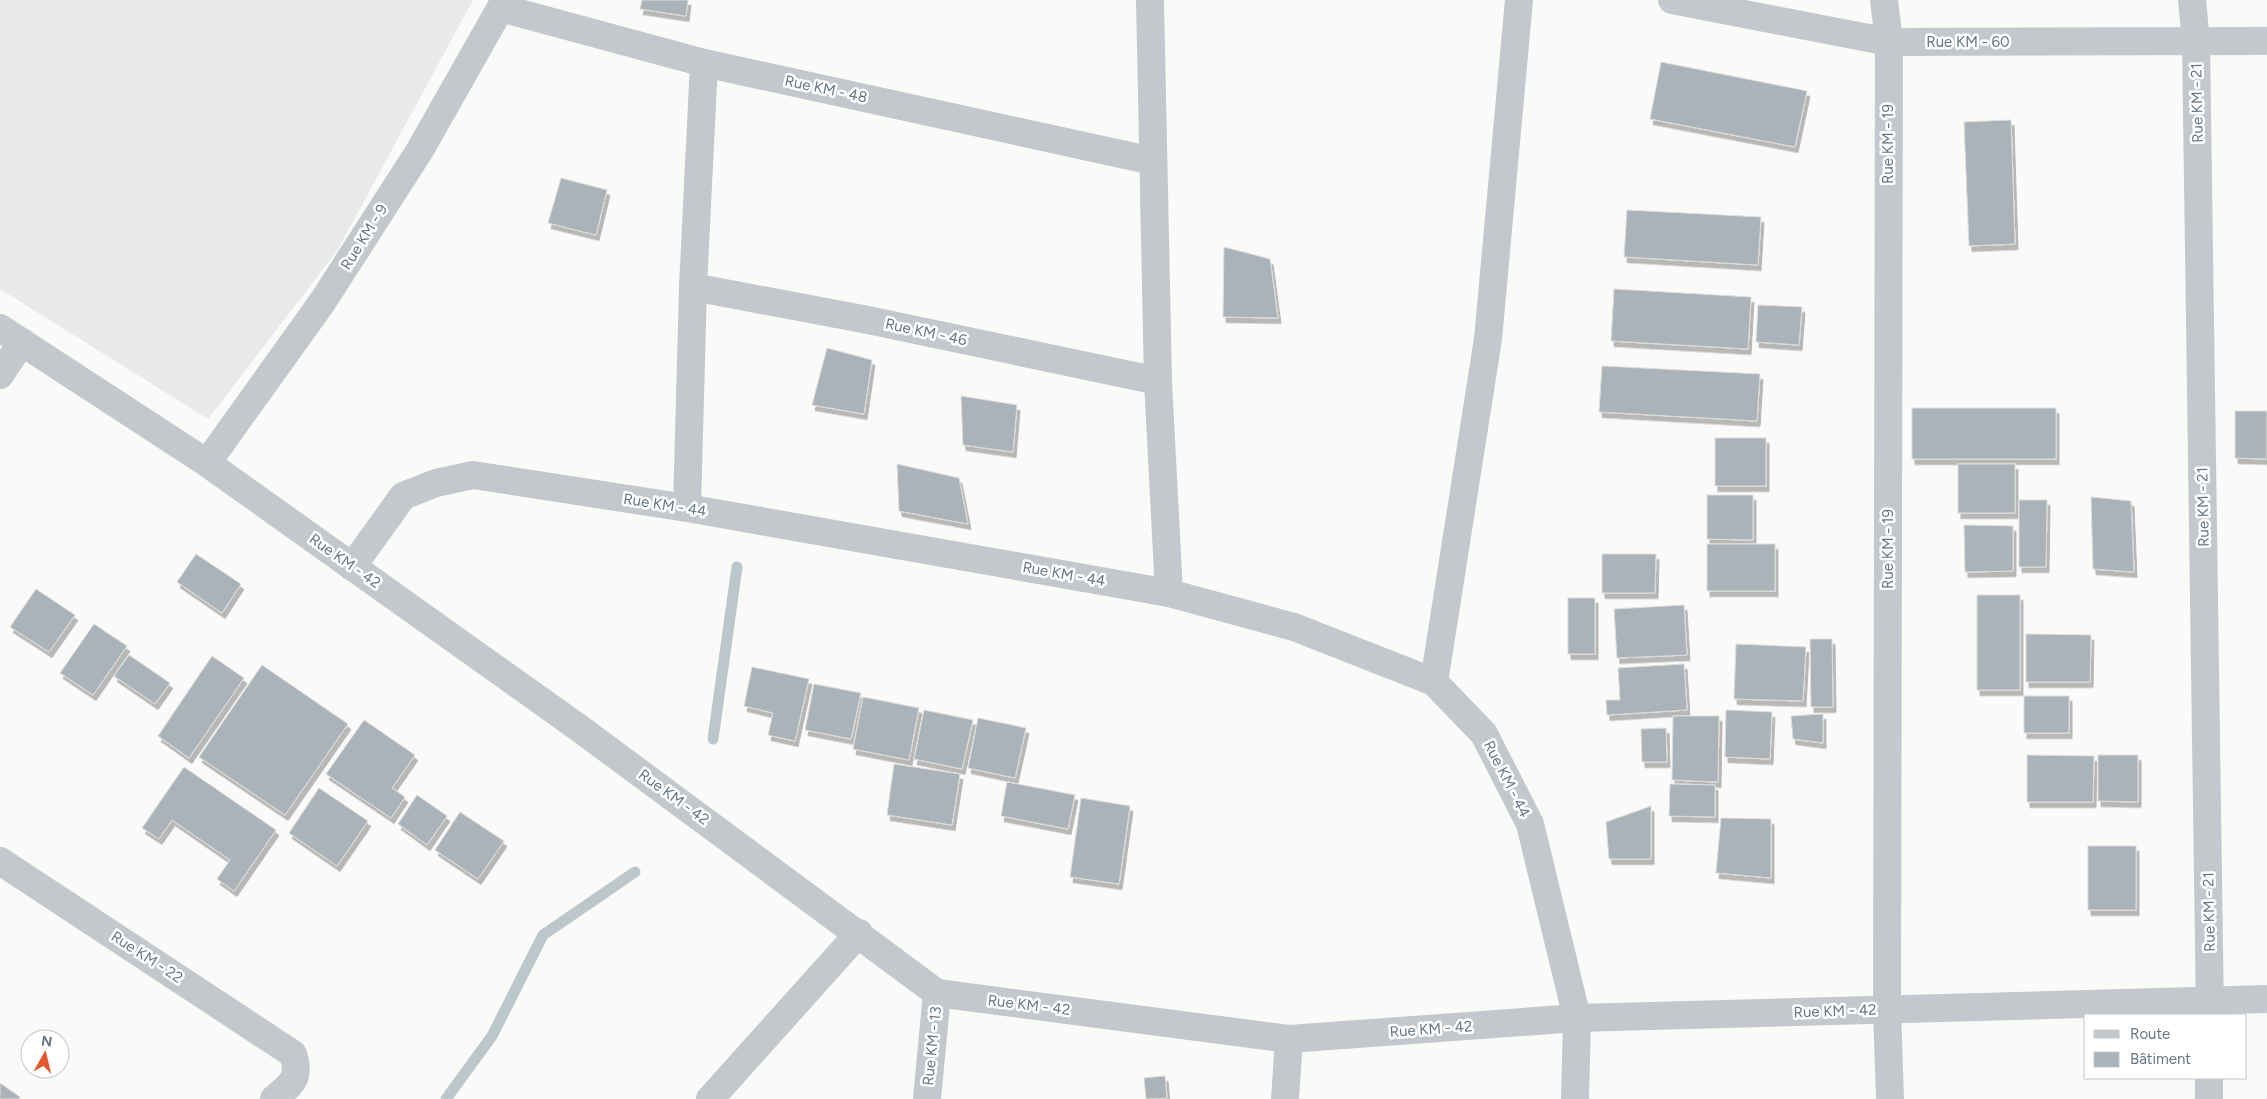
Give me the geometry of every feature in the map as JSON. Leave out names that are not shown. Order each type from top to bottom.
[{"type":"street","points":[[1150,0],[1158,381],[1169,592]]},
{"type":"street","points":[[1434,682],[1488,339],[1519,0]]},
{"type":"street","name":"Rue KM - 60","points":[[1672,0],[1889,42],[2267,41]]},
{"type":"street","name":"Rue KM - 19","points":[[1884,0],[1889,42],[1887,1009],[1890,1099]]},
{"type":"street","name":"Rue KM - 21","points":[[2192,0],[2196,42],[2210,1008]]},
{"type":"street","name":"Rue KM - 48","points":[[503,4],[704,63],[1153,161]]},
{"type":"street","name":"Rue KM - 9","points":[[207,463],[323,302],[420,150],[503,4]]},
{"type":"street","points":[[687,508],[693,287],[704,63]]},
{"type":"street","name":"Rue KM - 46","points":[[693,287],[868,320],[1158,381]]},
{"type":"street","name":"Rue KM - 42","points":[[0,328],[207,463],[579,728],[859,933],[937,993],[1289,1039],[1577,1018],[1887,1009],[2210,1008],[2267,999]]},
{"type":"street","points":[[0,374],[22,342]]},
{"type":"street","name":"Rue KM - 44","points":[[352,567],[403,496],[436,483],[473,475],[687,508],[1169,592],[1294,627],[1434,682],[1484,734],[1530,824],[1577,1018],[1575,1099]]},
{"type":"street","name":"Rue KM - 22","points":[[0,860],[293,1054],[297,1067],[295,1080],[274,1099]]},
{"type":"street","points":[[710,1099],[859,933]]},
{"type":"street","name":"Rue KM - 13","points":[[927,1099],[937,993]]},
{"type":"street","points":[[1285,1099],[1289,1039]]},
{"type":"street","points":[[2209,1079],[2209,1099]]},
{"type":"shaded area","points":[[0,0],[473,0],[337,251],[208,419],[0,289]]},
{"type":"building","points":[[642,0],[688,0],[686,16],[640,9]]},
{"type":"building","points":[[1661,62],[1807,91],[1795,147],[1650,119]]},
{"type":"building","points":[[2011,120],[2015,244],[1969,246],[1964,122]]},
{"type":"building","points":[[561,178],[607,190],[596,235],[548,223]]},
{"type":"building","points":[[1627,210],[1761,217],[1758,265],[1624,257]]},
{"type":"building","points":[[1224,247],[1270,259],[1278,318],[1223,317]]},
{"type":"building","points":[[1614,289],[1751,297],[1748,349],[1611,341]]},
{"type":"building","points":[[1758,305],[1802,307],[1799,345],[1756,342]]},
{"type":"building","points":[[827,348],[872,360],[864,414],[812,405]]},
{"type":"building","points":[[1602,366],[1760,374],[1757,421],[1599,412]]},
{"type":"building","points":[[961,396],[1017,405],[1013,452],[963,445]]},
{"type":"building","points":[[1912,408],[2056,408],[2056,459],[1912,459]]},
{"type":"building","points":[[2235,411],[2267,411],[2267,459],[2235,458]]},
{"type":"building","points":[[1715,438],[1766,438],[1766,486],[1715,486]]},
{"type":"building","points":[[897,464],[959,478],[968,524],[899,511]]},
{"type":"building","points":[[1958,464],[2015,464],[2015,513],[1958,513]]},
{"type":"building","points":[[1707,495],[1753,495],[1753,540],[1707,539]]},
{"type":"building","points":[[2091,497],[2131,501],[2134,572],[2093,569]]},
{"type":"building","points":[[2019,500],[2047,500],[2046,567],[2019,567]]},
{"type":"building","points":[[1964,525],[2013,526],[2013,571],[1965,572]]},
{"type":"building","points":[[1707,544],[1775,544],[1775,591],[1707,591]]},
{"type":"building","points":[[196,554],[241,584],[222,613],[177,582]]},
{"type":"building","points":[[1602,554],[1656,554],[1655,593],[1602,593]]},
{"type":"building","points":[[36,589],[75,615],[49,652],[10,627]]},
{"type":"building","points":[[1977,595],[2020,595],[2020,690],[1977,690]]},
{"type":"building","points":[[1568,598],[1595,598],[1595,654],[1568,654]]},
{"type":"building","points":[[1684,605],[1687,655],[1617,658],[1614,609]]},
{"type":"building","points":[[94,624],[127,646],[93,695],[60,673]]},
{"type":"building","points":[[2026,634],[2091,635],[2090,682],[2026,682]]},
{"type":"building","points":[[1810,639],[1832,639],[1833,707],[1811,707]]},
{"type":"building","points":[[1736,644],[1806,647],[1803,701],[1734,699]]},
{"type":"building","points":[[129,655],[170,683],[155,704],[114,676]]},
{"type":"building","points":[[212,656],[244,678],[189,758],[158,736]]},
{"type":"building","points":[[1684,664],[1687,710],[1607,715],[1606,700],[1620,700],[1618,668]]},
{"type":"building","points":[[262,665],[348,724],[285,815],[199,757]]},
{"type":"building","points":[[752,667],[809,679],[795,741],[768,735],[773,713],[744,706]]},
{"type":"building","points":[[814,684],[861,693],[851,739],[805,730]]},
{"type":"building","points":[[2024,696],[2069,696],[2069,733],[2024,733]]},
{"type":"building","points":[[863,697],[919,708],[909,760],[853,749]]},
{"type":"building","points":[[924,710],[973,720],[962,769],[914,759]]},
{"type":"building","points":[[1726,710],[1772,712],[1770,759],[1725,757]]},
{"type":"building","points":[[1823,714],[1823,743],[1793,739],[1791,716]]},
{"type":"building","points":[[1673,716],[1719,716],[1718,782],[1672,780]]},
{"type":"building","points":[[978,718],[1026,728],[1015,778],[968,768]]},
{"type":"building","points":[[364,720],[415,755],[392,788],[405,797],[391,818],[326,774]]},
{"type":"building","points":[[1666,728],[1667,762],[1642,762],[1641,729]]},
{"type":"building","points":[[2027,755],[2094,756],[2093,802],[2027,802]]},
{"type":"building","points":[[2098,755],[2138,755],[2138,802],[2098,801]]},
{"type":"building","points":[[894,764],[960,774],[952,825],[887,815]]},
{"type":"building","points":[[184,767],[276,830],[234,891],[217,879],[230,860],[172,820],[159,839],[142,828]]},
{"type":"building","points":[[1007,782],[1075,795],[1068,829],[1001,816]]},
{"type":"building","points":[[1670,784],[1715,785],[1715,817],[1669,816]]},
{"type":"building","points":[[319,788],[368,821],[337,866],[289,833]]},
{"type":"building","points":[[417,795],[447,816],[427,845],[398,824]]},
{"type":"building","points":[[1081,798],[1130,806],[1119,884],[1070,877]]},
{"type":"building","points":[[1651,806],[1651,859],[1609,859],[1606,822]]},
{"type":"building","points":[[460,812],[504,841],[478,879],[435,850]]},
{"type":"building","points":[[1721,818],[1771,819],[1771,878],[1716,873]]},
{"type":"building","points":[[2088,846],[2136,846],[2136,910],[2088,910]]},
{"type":"building","points":[[1165,1076],[1167,1098],[1146,1099],[1144,1078]]},
{"type":"building","points":[[0,1083],[20,1097],[19,1099],[0,1099]]},
{"type":"waterway","points":[[713,739],[737,567]]},
{"type":"waterway","points":[[446,1099],[492,1036],[543,935],[635,872]]}]
